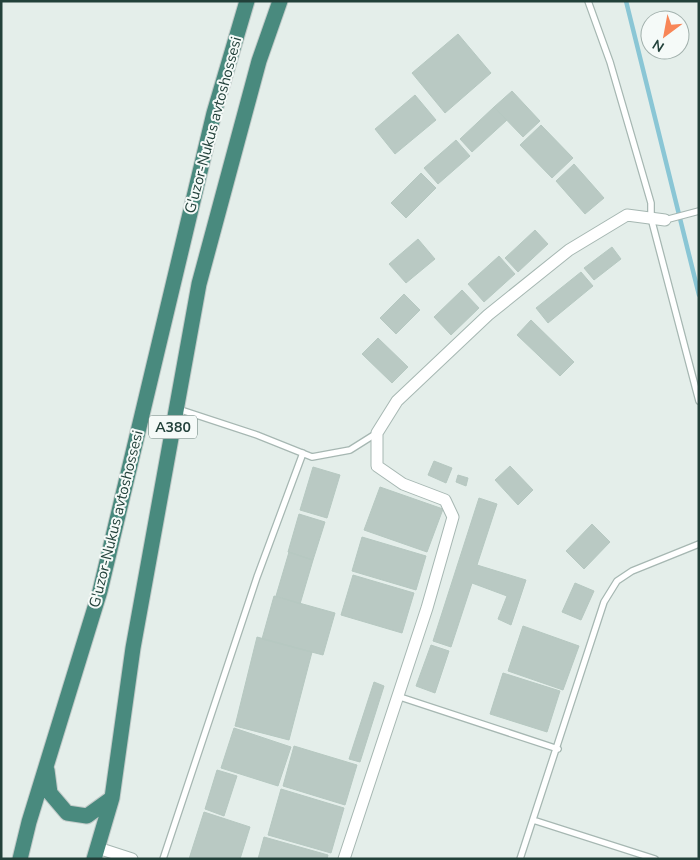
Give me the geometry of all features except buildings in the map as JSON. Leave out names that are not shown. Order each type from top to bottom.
[{"type":"highway","name":"G'uzor-Nukus avtoshossesi","points":[[20,859],[46,766],[100,591],[211,122],[247,1]]},
{"type":"highway","name":"G'uzor-Nukus avtoshossesi","points":[[96,853],[112,798],[133,648],[199,284],[259,61],[280,1]]},
{"type":"highway","points":[[46,766],[50,793],[67,813],[87,816],[112,798]]},
{"type":"street","points":[[344,859],[427,608],[453,517],[445,500],[403,484],[377,466],[377,433],[398,401],[411,388],[488,315],[569,250],[627,215],[665,220]]},
{"type":"street","points":[[96,853],[132,859]]},
{"type":"lane","points":[[588,1],[621,100],[651,203],[651,218],[699,401]]},
{"type":"lane","points":[[665,220],[699,211]]},
{"type":"lane","points":[[177,408],[257,435],[312,457],[350,450],[377,433]]},
{"type":"lane","points":[[163,859],[254,586],[303,453]]},
{"type":"lane","points":[[520,859],[558,749],[604,602],[617,581],[632,571],[699,544]]},
{"type":"lane","points":[[397,696],[558,749]]},
{"type":"lane","points":[[533,820],[655,859]]},
{"type":"waterway","points":[[626,1],[699,295]]}]
